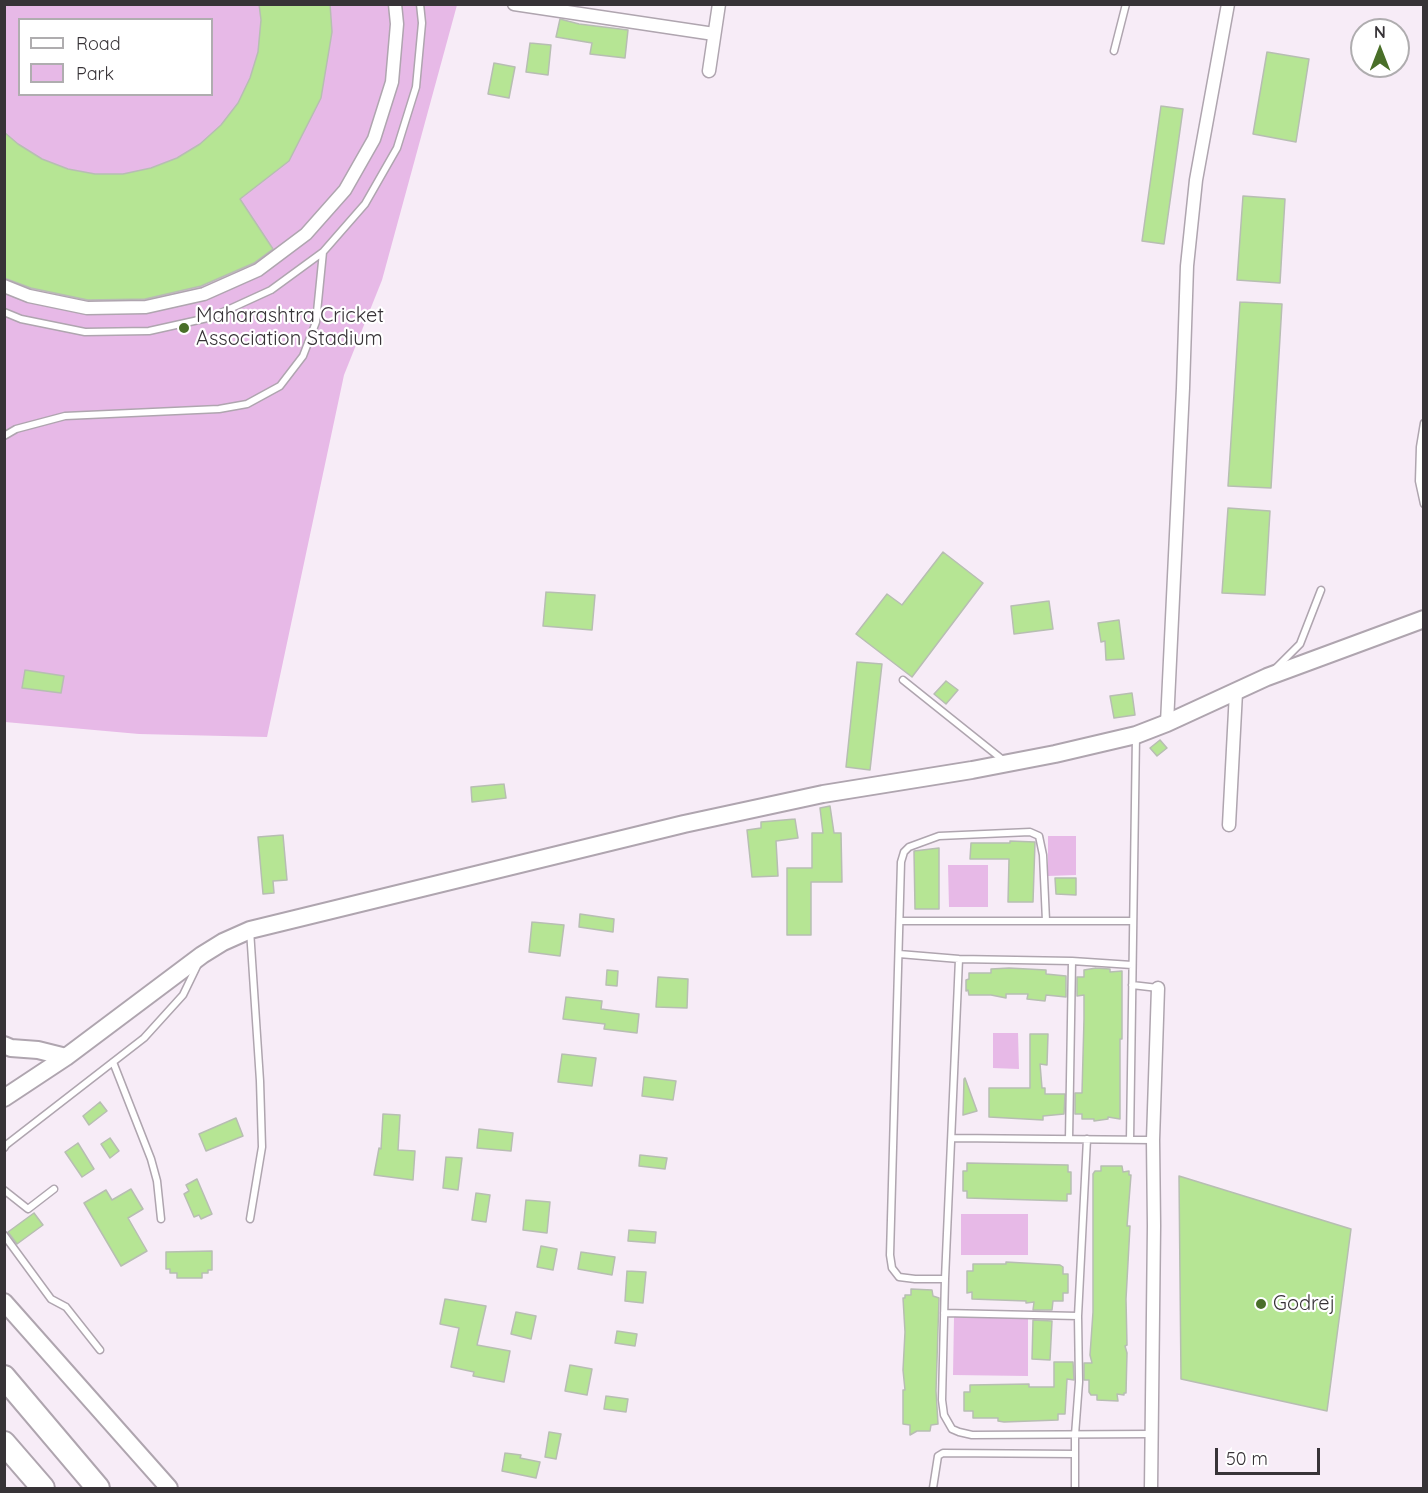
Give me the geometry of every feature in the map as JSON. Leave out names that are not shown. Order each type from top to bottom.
[{"type":"highway","points":[[4,1377],[98,1488]]},
{"type":"highway","points":[[4,1443],[43,1488]]},
{"type":"street","points":[[4,286],[29,296],[87,308],[146,307],[204,294],[258,270],[306,234],[345,190],[374,139],[392,82],[398,24],[395,4]]},
{"type":"street","points":[[514,4],[714,34]]},
{"type":"street","points":[[709,71],[719,4]]},
{"type":"street","points":[[1167,723],[1183,388],[1186,266],[1196,180],[1228,4]]},
{"type":"street","points":[[4,1098],[66,1058],[201,955],[250,930],[684,824],[823,794],[1007,764],[1137,735],[1267,677],[1424,619]]},
{"type":"street","points":[[1228,825],[1236,692]]},
{"type":"street","points":[[1151,1488],[1153,1140],[1158,988]]},
{"type":"street","points":[[4,1045],[11,1048],[38,1050],[66,1058]]},
{"type":"street","points":[[4,1302],[169,1488]]},
{"type":"lane","points":[[4,312],[21,319],[85,332],[149,331],[212,317],[271,291],[322,252],[365,204],[397,148],[416,87],[422,23],[420,4]]},
{"type":"lane","points":[[1114,51],[1126,4]]},
{"type":"lane","points":[[4,436],[16,429],[65,416],[219,410],[247,404],[280,386],[303,356],[316,322],[322,252]]},
{"type":"lane","points":[[1424,423],[1420,447],[1419,481],[1424,504]]},
{"type":"lane","points":[[1267,677],[1299,644],[1321,590]]},
{"type":"lane","points":[[903,680],[1007,764]]},
{"type":"lane","points":[[1130,1140],[1137,735]]},
{"type":"lane","points":[[945,1279],[899,1277],[892,1268],[890,1255],[901,862],[904,852],[909,847],[939,836],[1030,832],[1039,836],[1043,855],[1046,921]]},
{"type":"lane","points":[[900,921],[1133,921]]},
{"type":"lane","points":[[250,930],[262,1147],[250,1219]]},
{"type":"lane","points":[[899,954],[959,959],[1072,961],[1132,965]]},
{"type":"lane","points":[[4,1148],[6,1144],[144,1038],[183,995],[201,955]]},
{"type":"lane","points":[[959,959],[945,1279],[942,1400],[944,1415],[952,1429],[972,1435],[1151,1434]]},
{"type":"lane","points":[[1069,1139],[1072,961]]},
{"type":"lane","points":[[1132,985],[1158,988]]},
{"type":"lane","points":[[113,1062],[152,1159],[161,1218]]},
{"type":"lane","points":[[952,1138],[1153,1140]]},
{"type":"lane","points":[[1075,1488],[1075,1435],[1079,1382],[1078,1316],[1087,1139]]},
{"type":"lane","points":[[4,1190],[28,1209],[54,1189]]},
{"type":"lane","points":[[4,1235],[51,1299],[66,1307],[100,1350]]},
{"type":"lane","points":[[944,1313],[1078,1316]]},
{"type":"lane","points":[[933,1488],[938,1456],[943,1453],[1075,1454]]},
{"type":"green space","name":"Maharashtra Cricket Association Stadium","points":[[4,5],[457,5],[382,280],[344,375],[267,737],[139,734],[5,722]]},
{"type":"green space","points":[[1048,836],[1076,836],[1076,875],[1048,876]]},
{"type":"green space","points":[[948,865],[988,865],[988,907],[949,907]]},
{"type":"green space","points":[[993,1033],[1018,1033],[1019,1069],[993,1068]]},
{"type":"green space","points":[[961,1214],[1028,1214],[1028,1255],[961,1255]]},
{"type":"green space","points":[[954,1317],[1028,1318],[1028,1376],[953,1375]]},
{"type":"building","points":[[259,4],[330,4],[332,32],[321,98],[289,161],[240,199],[273,249],[254,263],[201,286],[145,299],[88,300],[31,288],[4,278],[4,132],[42,159],[68,169],[95,174],[123,174],[151,168],[177,158],[200,144],[221,125],[238,103],[250,78],[258,52],[261,20]]},
{"type":"building","points":[[560,19],[579,24],[628,30],[625,58],[590,54],[592,43],[556,37]]},
{"type":"building","points":[[530,43],[551,45],[548,75],[526,72]]},
{"type":"building","points":[[1267,52],[1309,59],[1296,142],[1253,134]]},
{"type":"building","points":[[494,63],[515,67],[509,98],[488,94]]},
{"type":"building","points":[[1161,106],[1183,109],[1164,244],[1142,241]]},
{"type":"building","points":[[1243,196],[1285,199],[1280,283],[1237,280]]},
{"type":"building","points":[[1240,302],[1282,304],[1271,488],[1228,486]]},
{"type":"building","points":[[1228,508],[1270,511],[1265,595],[1222,593]]},
{"type":"building","points":[[943,552],[983,583],[912,677],[856,634],[887,594],[902,605]]},
{"type":"building","points":[[546,592],[595,595],[592,630],[543,626]]},
{"type":"building","points":[[1049,601],[1053,629],[1014,634],[1011,606]]},
{"type":"building","points":[[1119,620],[1124,659],[1106,660],[1105,641],[1101,642],[1098,623]]},
{"type":"building","points":[[857,662],[882,664],[870,770],[846,767]]},
{"type":"building","points":[[25,670],[64,676],[61,693],[22,688]]},
{"type":"building","points":[[946,681],[958,690],[946,704],[934,694]]},
{"type":"building","points":[[1132,693],[1135,715],[1114,718],[1110,696]]},
{"type":"building","points":[[1160,740],[1167,748],[1157,756],[1150,748]]},
{"type":"building","points":[[504,784],[506,798],[472,802],[471,787]]},
{"type":"building","points":[[830,806],[834,833],[841,833],[842,882],[811,882],[811,935],[787,935],[787,868],[812,868],[812,833],[823,833],[820,808]]},
{"type":"building","points":[[795,819],[798,838],[776,841],[778,876],[752,877],[747,830],[761,828],[761,822]]},
{"type":"building","points":[[283,835],[287,880],[273,881],[274,893],[263,894],[258,837]]},
{"type":"building","points":[[1010,841],[1035,842],[1033,902],[1008,902],[1009,859],[970,859],[971,843],[1010,843]]},
{"type":"building","points":[[939,848],[939,909],[915,909],[914,851]]},
{"type":"building","points":[[1055,878],[1076,878],[1076,895],[1056,894]]},
{"type":"building","points":[[580,914],[614,919],[613,932],[579,927]]},
{"type":"building","points":[[532,922],[564,925],[560,956],[529,952]]},
{"type":"building","points":[[991,969],[1046,970],[1046,974],[1066,976],[1066,997],[1046,995],[1045,1001],[1027,999],[1028,994],[1006,994],[1006,998],[969,995],[968,990],[966,991],[966,980],[969,979],[969,973],[991,973]]},
{"type":"building","points":[[1110,969],[1110,972],[1122,971],[1122,1039],[1120,1039],[1120,1119],[1108,1117],[1108,1119],[1094,1121],[1094,1119],[1082,1119],[1082,1114],[1075,1114],[1075,1093],[1082,1093],[1084,1019],[1084,995],[1077,996],[1077,977],[1084,977],[1084,970]]},
{"type":"building","points":[[607,970],[618,971],[617,986],[606,985]]},
{"type":"building","points":[[658,977],[688,979],[687,1008],[656,1007]]},
{"type":"building","points":[[566,997],[602,1001],[601,1009],[639,1014],[637,1033],[604,1029],[605,1024],[563,1019]]},
{"type":"building","points":[[1030,1034],[1048,1034],[1047,1065],[1040,1064],[1042,1088],[1045,1088],[1045,1094],[1065,1094],[1064,1114],[1043,1116],[1043,1120],[989,1117],[989,1088],[1030,1088]]},
{"type":"building","points":[[562,1054],[596,1058],[592,1086],[558,1082]]},
{"type":"building","points":[[644,1077],[676,1081],[673,1100],[642,1096]]},
{"type":"building","points":[[964,1079],[977,1111],[963,1115]]},
{"type":"building","points":[[100,1102],[107,1111],[89,1125],[83,1116]]},
{"type":"building","points":[[383,1114],[400,1115],[398,1150],[415,1151],[413,1180],[374,1175],[379,1148],[381,1149]]},
{"type":"building","points":[[236,1118],[243,1136],[206,1151],[199,1134]]},
{"type":"building","points":[[479,1129],[513,1133],[511,1151],[477,1148]]},
{"type":"building","points":[[110,1138],[119,1151],[110,1158],[101,1144]]},
{"type":"building","points":[[78,1143],[94,1169],[82,1177],[65,1152]]},
{"type":"building","points":[[640,1155],[667,1158],[665,1169],[639,1166]]},
{"type":"building","points":[[446,1157],[462,1158],[458,1190],[443,1188]]},
{"type":"building","points":[[967,1163],[1068,1165],[1068,1172],[1071,1172],[1071,1194],[1067,1194],[1067,1201],[967,1198],[967,1191],[963,1191],[963,1171],[967,1171]]},
{"type":"building","points":[[1101,1166],[1122,1166],[1123,1172],[1129,1171],[1131,1175],[1127,1226],[1130,1226],[1126,1299],[1126,1393],[1117,1394],[1118,1401],[1097,1400],[1097,1395],[1091,1395],[1089,1392],[1089,1380],[1084,1380],[1084,1363],[1092,1363],[1090,1355],[1093,1312],[1093,1174],[1095,1171],[1101,1171]]},
{"type":"building","name":"Godrej","points":[[1179,1176],[1351,1229],[1327,1411],[1181,1379]]},
{"type":"building","points":[[197,1179],[212,1214],[201,1219],[199,1215],[194,1217],[184,1194],[189,1191],[186,1185]]},
{"type":"building","points":[[131,1189],[143,1209],[128,1218],[147,1251],[121,1266],[84,1203],[106,1190],[112,1200]]},
{"type":"building","points":[[476,1193],[490,1195],[486,1222],[472,1220]]},
{"type":"building","points":[[526,1200],[550,1202],[547,1233],[523,1230]]},
{"type":"building","points":[[34,1213],[43,1225],[17,1244],[8,1232]]},
{"type":"building","points":[[629,1230],[656,1232],[655,1243],[628,1241]]},
{"type":"building","points":[[541,1246],[557,1249],[553,1270],[537,1267]]},
{"type":"building","points":[[212,1251],[212,1270],[202,1273],[202,1278],[177,1278],[177,1273],[170,1273],[170,1269],[166,1269],[166,1252]]},
{"type":"building","points":[[581,1252],[615,1257],[612,1275],[578,1269]]},
{"type":"building","points":[[1006,1262],[1060,1265],[1063,1267],[1063,1274],[1068,1274],[1068,1293],[1063,1293],[1063,1301],[1053,1301],[1052,1310],[1033,1310],[1034,1302],[972,1299],[972,1292],[967,1293],[967,1271],[973,1271],[973,1264],[1006,1264]]},
{"type":"building","points":[[627,1271],[646,1272],[643,1303],[625,1301]]},
{"type":"building","points":[[911,1289],[932,1290],[933,1296],[939,1298],[936,1391],[938,1424],[931,1425],[930,1431],[917,1431],[910,1435],[910,1425],[903,1424],[905,1332],[903,1298],[905,1295],[911,1295]]},
{"type":"building","points":[[445,1299],[486,1306],[477,1345],[510,1351],[504,1382],[473,1376],[474,1372],[451,1367],[459,1328],[440,1324]]},
{"type":"building","points":[[516,1312],[536,1316],[531,1339],[511,1334]]},
{"type":"building","points":[[1033,1320],[1052,1321],[1050,1360],[1032,1359]]},
{"type":"building","points":[[617,1331],[637,1334],[635,1346],[615,1343]]},
{"type":"building","points":[[1054,1362],[1073,1362],[1074,1380],[1067,1379],[1065,1414],[1058,1414],[1058,1420],[1004,1422],[998,1421],[998,1418],[973,1418],[973,1411],[964,1411],[964,1392],[970,1392],[970,1385],[1029,1384],[1029,1387],[1054,1387]]},
{"type":"building","points":[[570,1365],[592,1369],[587,1395],[565,1391]]},
{"type":"building","points":[[606,1396],[628,1399],[626,1412],[604,1409]]},
{"type":"building","points":[[549,1432],[561,1434],[556,1459],[545,1457]]},
{"type":"building","points":[[505,1453],[521,1455],[520,1458],[540,1462],[536,1478],[502,1471]]},
{"type":"place","name":"Maharashtra Cricket Association Stadium","points":[[184,328]]},
{"type":"place","name":"Godrej","points":[[1261,1304]]}]
